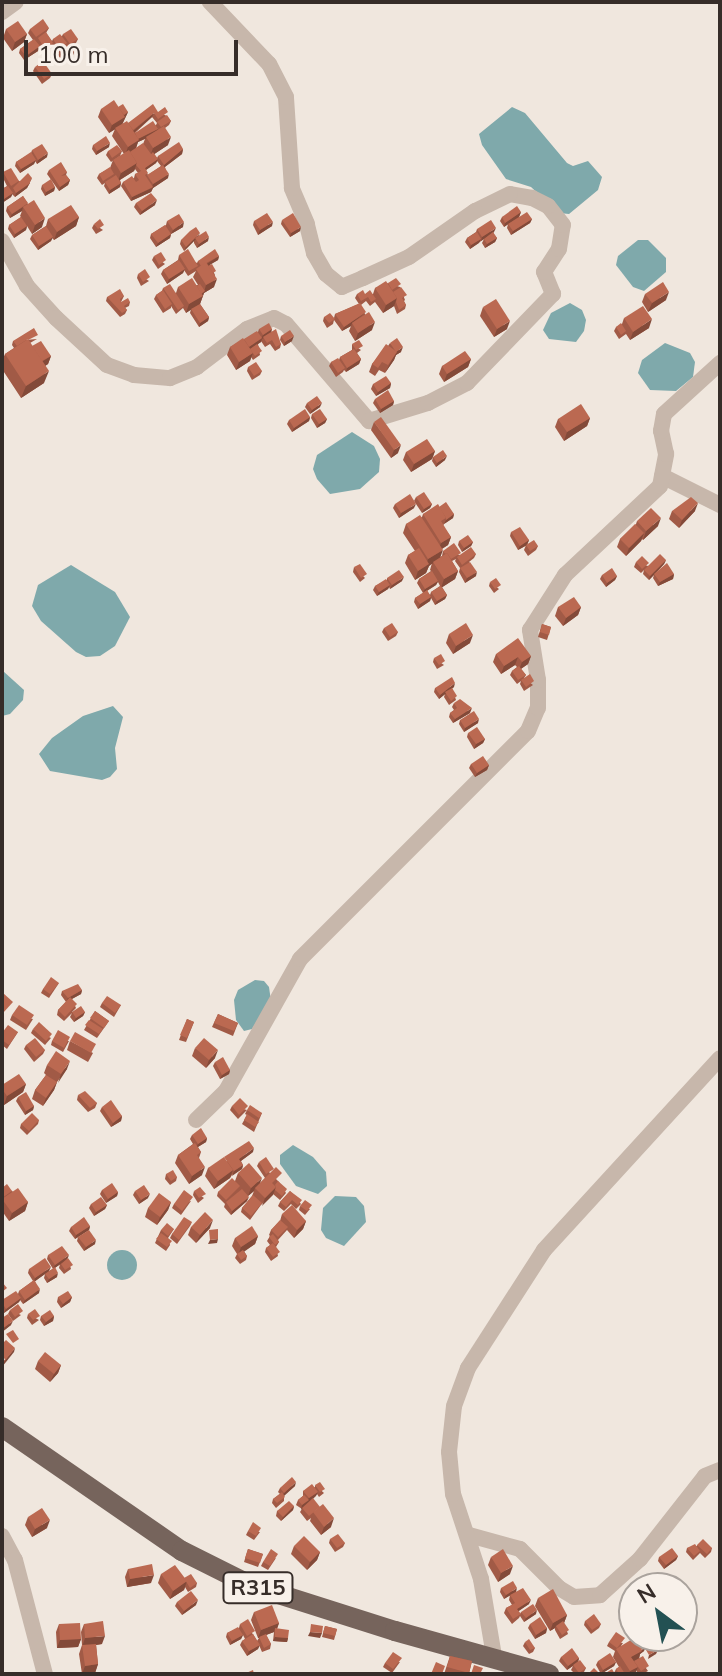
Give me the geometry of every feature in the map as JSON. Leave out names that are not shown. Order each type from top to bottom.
[{"type":"main road","name":"R315","points":[[2,1427],[182,1551],[250,1585],[395,1631],[549,1674]]},
{"type":"street","points":[[2,12],[16,2]]},
{"type":"street","points":[[2,241],[27,286],[107,365],[134,375],[170,378],[197,367],[247,329],[274,318],[286,324],[369,421],[428,403],[467,383],[553,294],[544,272],[559,249],[563,225],[548,206],[532,198],[510,194],[475,211],[409,257],[363,278],[342,287],[326,274],[314,253],[307,224],[292,188],[286,97],[269,64],[210,2]]},
{"type":"street","points":[[196,1120],[226,1091],[300,959],[528,731],[538,708],[538,680],[530,630],[565,575],[660,486],[666,454],[661,431],[664,414],[720,363]]},
{"type":"street","points":[[662,476],[720,505]]},
{"type":"street","points":[[509,1664],[453,1494],[449,1452],[454,1406],[468,1368],[544,1250],[720,1058]]},
{"type":"street","points":[[469,1535],[520,1549],[559,1588],[574,1597],[600,1595],[640,1559],[705,1476],[720,1470]]},
{"type":"street","points":[[2,1536],[15,1560],[45,1674]]},
{"type":"water","points":[[512,107],[525,113],[567,163],[573,166],[588,161],[602,177],[598,190],[569,214],[559,213],[531,187],[506,179],[482,145],[479,134]]},
{"type":"water","points":[[638,240],[648,240],[666,258],[666,272],[644,291],[633,287],[616,265],[618,256]]},
{"type":"water","points":[[570,303],[582,310],[586,320],[584,331],[576,342],[549,339],[543,330],[551,313]]},
{"type":"water","points":[[665,343],[690,353],[695,362],[693,377],[676,391],[650,390],[638,373],[642,360]]},
{"type":"water","points":[[352,432],[374,446],[380,459],[379,472],[360,489],[330,494],[313,469],[317,455]]},
{"type":"water","points":[[71,565],[115,592],[130,617],[115,646],[100,656],[86,657],[76,652],[41,621],[32,606],[38,585]]},
{"type":"water","points":[[3,671],[24,690],[23,700],[10,714],[2,716]]},
{"type":"water","points":[[113,706],[123,717],[115,748],[117,769],[110,777],[102,780],[50,771],[39,754],[52,738],[83,716]]},
{"type":"water","points":[[255,980],[264,981],[269,987],[271,1001],[252,1029],[244,1031],[236,1020],[234,1000],[238,990]]},
{"type":"water","points":[[293,1145],[313,1157],[326,1172],[327,1186],[318,1194],[296,1186],[280,1164],[280,1155]]},
{"type":"water","points":[[335,1196],[356,1197],[364,1206],[366,1222],[344,1246],[326,1238],[321,1230],[323,1208]]},
{"type":"water","points":[[122,1250],[133,1254],[137,1265],[133,1276],[122,1280],[111,1276],[107,1265],[111,1254]]},
{"type":"building","points":[[43,19],[49,28],[36,37],[30,29]]},
{"type":"building","points":[[18,21],[27,34],[15,42],[6,29]]},
{"type":"building","points":[[71,29],[78,39],[70,44],[63,34]]},
{"type":"building","points":[[46,32],[53,43],[45,49],[38,38]]},
{"type":"building","points":[[60,34],[67,43],[59,49],[53,39]]},
{"type":"building","points":[[34,39],[40,46],[26,56],[20,49]]},
{"type":"building","points":[[69,44],[74,51],[65,58],[60,50]]},
{"type":"building","points":[[43,61],[52,74],[44,79],[35,67]]},
{"type":"building","points":[[114,100],[125,117],[112,125],[101,109]]},
{"type":"building","points":[[123,104],[128,112],[124,115],[118,107]]},
{"type":"building","points":[[153,104],[158,112],[165,107],[168,112],[158,119],[154,113],[133,130],[128,123]]},
{"type":"building","points":[[167,115],[171,121],[161,127],[157,122]]},
{"type":"building","points":[[127,121],[139,140],[128,147],[115,128]]},
{"type":"building","points":[[153,121],[158,129],[138,139],[135,133]]},
{"type":"building","points":[[164,126],[171,137],[153,148],[146,137]]},
{"type":"building","points":[[106,136],[110,143],[97,151],[93,145]]},
{"type":"building","points":[[179,142],[183,149],[164,165],[158,156]]},
{"type":"building","points":[[143,143],[158,159],[145,168],[148,173],[145,175],[153,187],[132,197],[123,182],[132,176],[136,182],[139,180],[135,174],[141,171],[130,152]]},
{"type":"building","points":[[42,144],[48,153],[38,160],[32,150]]},
{"type":"building","points":[[117,145],[122,151],[112,158],[108,151]]},
{"type":"building","points":[[129,150],[137,163],[121,173],[113,160]]},
{"type":"building","points":[[31,152],[36,160],[21,169],[16,162]]},
{"type":"building","points":[[61,162],[67,172],[61,176],[66,175],[70,180],[60,187],[49,170]]},
{"type":"building","points":[[163,165],[169,174],[153,184],[147,175]]},
{"type":"building","points":[[110,167],[114,174],[103,181],[99,174]]},
{"type":"building","points":[[11,168],[19,181],[11,186],[3,172]]},
{"type":"building","points":[[28,173],[32,178],[29,184],[16,193],[13,188]]},
{"type":"building","points":[[116,175],[121,183],[110,190],[105,182]]},
{"type":"building","points":[[51,179],[55,187],[46,192],[42,185]]},
{"type":"building","points":[[8,186],[13,193],[4,199],[2,189]]},
{"type":"building","points":[[151,193],[157,200],[142,211],[136,203]]},
{"type":"building","points":[[23,196],[28,203],[12,214],[7,207]]},
{"type":"building","points":[[34,200],[45,218],[35,225],[23,207]]},
{"type":"building","points":[[71,205],[79,217],[57,232],[48,219]]},
{"type":"building","points":[[517,206],[521,212],[505,223],[502,217]]},
{"type":"building","points":[[527,212],[532,219],[513,231],[508,224]]},
{"type":"building","points":[[267,213],[273,222],[260,230],[254,221]]},
{"type":"building","points":[[293,213],[301,227],[291,233],[282,220]]},
{"type":"building","points":[[179,214],[184,222],[173,230],[167,221]]},
{"type":"building","points":[[21,217],[27,226],[15,234],[9,225]]},
{"type":"building","points":[[100,219],[104,225],[98,229],[94,224]]},
{"type":"building","points":[[491,220],[496,228],[482,237],[477,229]]},
{"type":"building","points":[[165,225],[171,234],[158,243],[151,234]]},
{"type":"building","points":[[46,226],[53,237],[39,246],[32,235]]},
{"type":"building","points":[[196,227],[200,233],[186,247],[181,240]]},
{"type":"building","points":[[206,231],[209,237],[199,244],[195,238]]},
{"type":"building","points":[[477,232],[481,239],[471,245],[467,238]]},
{"type":"building","points":[[493,232],[497,238],[487,244],[484,239]]},
{"type":"building","points":[[188,249],[198,266],[189,271],[179,255]]},
{"type":"building","points":[[215,249],[219,256],[201,266],[198,261]]},
{"type":"building","points":[[161,252],[166,260],[159,265],[154,256]]},
{"type":"building","points":[[179,260],[185,269],[169,279],[163,270]]},
{"type":"building","points":[[206,262],[217,279],[206,285],[196,269]]},
{"type":"building","points":[[145,269],[150,277],[143,282],[138,274]]},
{"type":"building","points":[[192,278],[203,296],[189,304],[178,287]]},
{"type":"building","points":[[396,278],[401,284],[392,290],[388,283]]},
{"type":"building","points":[[386,281],[397,298],[386,305],[375,288]]},
{"type":"building","points":[[663,282],[669,292],[652,303],[645,294]]},
{"type":"building","points":[[170,284],[184,306],[178,310],[163,288]]},
{"type":"building","points":[[401,287],[407,295],[402,298],[406,305],[399,310],[393,292]]},
{"type":"building","points":[[120,289],[124,296],[121,302],[128,298],[130,302],[124,306],[127,310],[122,313],[107,297]]},
{"type":"building","points":[[163,290],[172,304],[165,309],[156,295]]},
{"type":"building","points":[[363,290],[365,294],[370,290],[376,299],[371,302],[368,297],[361,301],[357,294]]},
{"type":"building","points":[[496,299],[510,321],[497,329],[483,307]]},
{"type":"building","points":[[360,303],[366,312],[344,327],[335,314]]},
{"type":"building","points":[[200,304],[209,317],[200,323],[191,309]]},
{"type":"building","points":[[643,306],[652,319],[633,332],[624,318]]},
{"type":"building","points":[[369,312],[375,322],[358,333],[352,323]]},
{"type":"building","points":[[330,313],[335,319],[329,323],[324,317]]},
{"type":"building","points":[[269,323],[272,329],[263,335],[259,329]]},
{"type":"building","points":[[621,323],[626,331],[621,335],[616,327]]},
{"type":"building","points":[[34,328],[38,335],[17,346],[13,341]]},
{"type":"building","points":[[276,329],[281,344],[276,347],[272,340],[267,343],[263,337]]},
{"type":"building","points":[[290,330],[294,336],[285,342],[281,336]]},
{"type":"building","points":[[257,331],[262,338],[249,347],[244,339]]},
{"type":"building","points":[[243,338],[253,353],[239,362],[230,347]]},
{"type":"building","points":[[397,338],[403,347],[396,352],[390,343]]},
{"type":"building","points":[[28,339],[49,371],[26,386],[5,354]]},
{"type":"building","points":[[359,340],[363,346],[356,350],[352,344]]},
{"type":"building","points":[[41,341],[51,356],[42,361],[32,346]]},
{"type":"building","points":[[257,344],[262,351],[255,356],[250,349]]},
{"type":"building","points":[[386,344],[397,352],[388,365],[382,362],[378,368],[372,364]]},
{"type":"building","points":[[354,349],[361,359],[347,368],[340,357]]},
{"type":"building","points":[[465,351],[471,359],[447,374],[442,366]]},
{"type":"building","points":[[338,358],[345,368],[338,373],[331,362]]},
{"type":"building","points":[[256,362],[262,371],[254,376],[248,367]]},
{"type":"building","points":[[386,376],[391,383],[378,392],[373,384]]},
{"type":"building","points":[[388,390],[394,401],[381,409],[375,399]]},
{"type":"building","points":[[317,396],[322,403],[312,410],[307,403]]},
{"type":"building","points":[[581,404],[590,418],[567,432],[558,419]]},
{"type":"building","points":[[305,409],[310,417],[294,428],[289,420]]},
{"type":"building","points":[[320,409],[327,419],[319,424],[312,414]]},
{"type":"building","points":[[381,417],[401,445],[394,450],[374,422]]},
{"type":"building","points":[[427,439],[435,451],[414,464],[406,452]]},
{"type":"building","points":[[443,450],[447,456],[437,463],[433,457]]},
{"type":"building","points":[[424,492],[432,504],[424,509],[416,497]]},
{"type":"building","points":[[410,494],[416,504],[401,513],[395,504]]},
{"type":"building","points":[[691,497],[698,503],[682,520],[672,511]]},
{"type":"building","points":[[446,502],[454,514],[446,520],[439,507]]},
{"type":"building","points":[[438,504],[446,518],[441,521],[451,537],[441,543],[423,514]]},
{"type":"building","points":[[651,508],[661,518],[646,531],[637,521]]},
{"type":"building","points":[[420,515],[443,550],[428,559],[406,524]]},
{"type":"building","points":[[635,524],[644,533],[629,548],[620,539]]},
{"type":"building","points":[[520,527],[529,540],[520,546],[511,532]]},
{"type":"building","points":[[468,535],[473,542],[464,548],[459,541]]},
{"type":"building","points":[[534,540],[538,546],[530,551],[526,545]]},
{"type":"building","points":[[454,543],[461,553],[451,559],[443,551]]},
{"type":"building","points":[[471,547],[476,554],[462,565],[457,557]]},
{"type":"building","points":[[419,548],[429,564],[418,571],[408,555]]},
{"type":"building","points":[[447,553],[458,571],[444,579],[433,562]]},
{"type":"building","points":[[660,554],[666,560],[650,576],[644,570]]},
{"type":"building","points":[[642,556],[649,563],[642,569],[636,562]]},
{"type":"building","points":[[470,562],[477,572],[467,578],[460,568]]},
{"type":"building","points":[[667,563],[674,574],[660,582],[654,574]]},
{"type":"building","points":[[360,564],[367,574],[361,578],[354,567]]},
{"type":"building","points":[[612,568],[617,576],[607,583],[602,575]]},
{"type":"building","points":[[399,570],[404,577],[392,585],[387,578]]},
{"type":"building","points":[[432,571],[438,581],[425,589],[419,579]]},
{"type":"building","points":[[496,578],[501,585],[495,589],[490,582]]},
{"type":"building","points":[[386,579],[390,585],[379,592],[375,586]]},
{"type":"building","points":[[441,586],[447,595],[437,601],[431,592]]},
{"type":"building","points":[[427,590],[431,597],[420,604],[415,598]]},
{"type":"building","points":[[574,597],[581,607],[566,618],[558,607]]},
{"type":"building","points":[[392,623],[398,632],[390,637],[384,628]]},
{"type":"building","points":[[466,623],[473,635],[456,646],[449,634]]},
{"type":"building","points":[[542,624],[551,627],[549,635],[540,632]]},
{"type":"building","points":[[518,638],[531,656],[522,662],[518,657],[504,666],[496,654]]},
{"type":"building","points":[[441,654],[445,661],[439,665],[434,658]]},
{"type":"building","points":[[519,666],[526,675],[518,680],[512,671]]},
{"type":"building","points":[[530,674],[534,681],[526,687],[521,680]]},
{"type":"building","points":[[452,677],[455,683],[440,695],[435,688]]},
{"type":"building","points":[[452,688],[457,696],[451,701],[445,692]]},
{"type":"building","points":[[460,699],[472,708],[455,719],[450,713],[457,708],[454,703]]},
{"type":"building","points":[[474,711],[479,719],[465,728],[460,720]]},
{"type":"building","points":[[477,727],[485,739],[476,744],[468,733]]},
{"type":"building","points":[[483,756],[489,765],[477,773],[471,764]]},
{"type":"building","points":[[51,977],[59,983],[50,994],[43,989]]},
{"type":"building","points":[[78,984],[82,990],[68,998],[62,991]]},
{"type":"building","points":[[3,993],[13,1002],[3,1013],[2,1012]]},
{"type":"building","points":[[107,996],[121,1005],[115,1013],[102,1003]]},
{"type":"building","points":[[70,997],[77,1004],[65,1017],[58,1010]]},
{"type":"building","points":[[19,1005],[34,1015],[27,1025],[12,1015]]},
{"type":"building","points":[[81,1006],[85,1012],[76,1018],[72,1012]]},
{"type":"building","points":[[95,1011],[109,1021],[104,1028],[90,1018]]},
{"type":"building","points":[[218,1014],[238,1023],[234,1031],[214,1023]]},
{"type":"building","points":[[187,1019],[194,1022],[187,1038],[180,1035]]},
{"type":"building","points":[[89,1020],[103,1029],[99,1034],[85,1025]]},
{"type":"building","points":[[39,1022],[52,1034],[46,1041],[33,1029]]},
{"type":"building","points":[[8,1025],[18,1032],[9,1045],[2,1040],[2,1033]]},
{"type":"building","points":[[58,1030],[70,1037],[64,1048],[52,1041]]},
{"type":"building","points":[[75,1032],[96,1044],[91,1053],[70,1041]]},
{"type":"building","points":[[35,1038],[45,1050],[36,1057],[26,1045]]},
{"type":"building","points":[[204,1038],[218,1050],[209,1060],[195,1048]]},
{"type":"building","points":[[56,1051],[70,1061],[61,1074],[47,1065]]},
{"type":"building","points":[[223,1057],[230,1070],[222,1075],[215,1062]]},
{"type":"building","points":[[19,1074],[26,1084],[7,1096],[2,1085]]},
{"type":"building","points":[[46,1075],[57,1082],[46,1098],[35,1090]]},
{"type":"building","points":[[85,1091],[97,1103],[90,1108],[78,1095]]},
{"type":"building","points":[[26,1092],[34,1106],[26,1111],[18,1097]]},
{"type":"building","points":[[240,1098],[248,1106],[239,1115],[232,1106]]},
{"type":"building","points":[[111,1100],[122,1116],[113,1123],[102,1107]]},
{"type":"building","points":[[250,1105],[262,1113],[259,1118],[247,1110]]},
{"type":"building","points":[[32,1113],[39,1120],[29,1131],[21,1124]]},
{"type":"building","points":[[247,1114],[259,1122],[255,1127],[244,1120]]},
{"type":"building","points":[[201,1128],[207,1138],[198,1144],[192,1135]]},
{"type":"building","points":[[249,1141],[254,1148],[239,1159],[243,1165],[234,1171],[224,1157]]},
{"type":"building","points":[[195,1143],[201,1152],[197,1155],[205,1167],[192,1176],[178,1155]]},
{"type":"building","points":[[224,1157],[233,1170],[218,1181],[208,1168]]},
{"type":"building","points":[[266,1157],[274,1169],[266,1174],[259,1162]]},
{"type":"building","points":[[249,1163],[262,1178],[251,1188],[238,1173]]},
{"type":"building","points":[[276,1167],[282,1173],[272,1183],[276,1187],[265,1198],[255,1188]]},
{"type":"building","points":[[173,1170],[177,1177],[171,1181],[166,1174]]},
{"type":"building","points":[[232,1178],[240,1186],[226,1200],[218,1192]]},
{"type":"building","points":[[278,1181],[287,1189],[282,1196],[275,1190]]},
{"type":"building","points":[[112,1183],[118,1192],[108,1199],[102,1190]]},
{"type":"building","points":[[7,1184],[12,1191],[2,1198],[2,1188]]},
{"type":"building","points":[[144,1185],[150,1194],[141,1200],[135,1191]]},
{"type":"building","points":[[200,1187],[206,1194],[199,1198],[194,1191]]},
{"type":"building","points":[[18,1188],[28,1202],[12,1213],[2,1199]]},
{"type":"building","points":[[242,1189],[249,1197],[232,1211],[226,1202]]},
{"type":"building","points":[[184,1190],[193,1197],[182,1211],[174,1204]]},
{"type":"building","points":[[290,1191],[302,1200],[298,1205],[292,1200],[286,1207],[280,1202]]},
{"type":"building","points":[[159,1193],[171,1202],[160,1217],[148,1208]]},
{"type":"building","points":[[253,1195],[262,1203],[251,1216],[242,1208]]},
{"type":"building","points":[[101,1197],[107,1205],[96,1212],[91,1204]]},
{"type":"building","points":[[305,1200],[312,1205],[307,1211],[300,1206]]},
{"type":"building","points":[[292,1205],[306,1221],[297,1230],[282,1214]]},
{"type":"building","points":[[205,1212],[213,1220],[200,1235],[191,1227]]},
{"type":"building","points":[[84,1217],[90,1226],[76,1235],[71,1227]]},
{"type":"building","points":[[184,1217],[192,1222],[179,1240],[172,1234]]},
{"type":"building","points":[[280,1220],[288,1227],[278,1237],[271,1230]]},
{"type":"building","points":[[167,1223],[174,1229],[168,1236],[161,1230]]},
{"type":"building","points":[[252,1226],[258,1236],[241,1247],[235,1238]]},
{"type":"building","points":[[218,1229],[218,1239],[210,1240],[209,1230]]},
{"type":"building","points":[[89,1230],[96,1240],[86,1247],[78,1237]]},
{"type":"building","points":[[161,1233],[172,1241],[167,1247],[156,1239]]},
{"type":"building","points":[[273,1234],[279,1242],[275,1245],[269,1237]]},
{"type":"building","points":[[273,1243],[280,1252],[273,1257],[266,1248]]},
{"type":"building","points":[[62,1246],[69,1255],[55,1265],[48,1255]]},
{"type":"building","points":[[243,1250],[247,1256],[241,1260],[237,1254]]},
{"type":"building","points":[[45,1258],[51,1267],[35,1278],[29,1269]]},
{"type":"building","points":[[68,1258],[73,1265],[65,1270],[61,1264]]},
{"type":"building","points":[[55,1267],[58,1273],[49,1279],[45,1274]]},
{"type":"building","points":[[34,1280],[40,1289],[25,1300],[19,1291]]},
{"type":"building","points":[[16,1291],[21,1298],[6,1309],[2,1300]]},
{"type":"building","points":[[68,1291],[72,1297],[63,1304],[58,1297]]},
{"type":"building","points":[[18,1304],[23,1311],[15,1317],[10,1310]]},
{"type":"building","points":[[35,1309],[40,1316],[33,1320],[28,1314]]},
{"type":"building","points":[[50,1310],[54,1316],[46,1322],[41,1316]]},
{"type":"building","points":[[8,1314],[13,1321],[2,1329],[2,1318]]},
{"type":"building","points":[[13,1330],[19,1339],[13,1343],[6,1334]]},
{"type":"building","points":[[6,1340],[15,1348],[4,1362],[2,1344]]},
{"type":"building","points":[[45,1352],[61,1365],[54,1374],[38,1361]]},
{"type":"building","points":[[292,1477],[296,1482],[284,1493],[280,1488]]},
{"type":"building","points":[[320,1482],[325,1489],[320,1492],[315,1485]]},
{"type":"building","points":[[312,1484],[318,1492],[309,1498],[303,1491]]},
{"type":"building","points":[[282,1492],[285,1497],[277,1503],[273,1499]]},
{"type":"building","points":[[304,1495],[309,1500],[302,1505],[298,1500]]},
{"type":"building","points":[[313,1498],[320,1507],[309,1516],[302,1508]]},
{"type":"building","points":[[289,1501],[294,1506],[283,1517],[277,1511]]},
{"type":"building","points":[[323,1504],[334,1518],[324,1527],[313,1512]]},
{"type":"building","points":[[42,1508],[50,1520],[35,1529],[28,1517]]},
{"type":"building","points":[[253,1522],[261,1528],[256,1536],[248,1531]]},
{"type":"building","points":[[338,1534],[345,1543],[337,1548],[330,1539]]},
{"type":"building","points":[[304,1536],[320,1552],[310,1562],[294,1546]]},
{"type":"building","points":[[703,1539],[712,1548],[707,1554],[697,1545]]},
{"type":"building","points":[[695,1544],[700,1551],[694,1556],[687,1548]]},
{"type":"building","points":[[672,1548],[678,1556],[666,1565],[659,1557]]},
{"type":"building","points":[[248,1549],[263,1554],[260,1563],[245,1558]]},
{"type":"building","points":[[271,1549],[278,1554],[270,1566],[263,1562]]},
{"type":"building","points":[[503,1549],[513,1566],[501,1573],[491,1557]]},
{"type":"building","points":[[152,1564],[154,1575],[130,1579],[128,1569]]},
{"type":"building","points":[[175,1565],[187,1581],[173,1591],[161,1574]]},
{"type":"building","points":[[191,1574],[197,1583],[190,1588],[184,1578]]},
{"type":"building","points":[[513,1581],[517,1588],[506,1595],[501,1588]]},
{"type":"building","points":[[523,1588],[531,1600],[517,1609],[521,1614],[513,1619],[506,1608],[515,1603],[510,1595]]},
{"type":"building","points":[[553,1589],[567,1615],[553,1623],[538,1598]]},
{"type":"building","points":[[191,1591],[198,1600],[184,1611],[177,1602]]},
{"type":"building","points":[[533,1604],[537,1610],[526,1618],[521,1612]]},
{"type":"building","points":[[272,1605],[279,1623],[261,1630],[254,1612]]},
{"type":"building","points":[[594,1614],[601,1624],[592,1630],[585,1621]]},
{"type":"building","points":[[540,1617],[547,1628],[536,1635],[530,1624]]},
{"type":"building","points":[[248,1619],[255,1631],[247,1636],[240,1624]]},
{"type":"building","points":[[103,1621],[105,1636],[85,1638],[84,1624]]},
{"type":"building","points":[[563,1621],[569,1630],[562,1635],[556,1626]]},
{"type":"building","points":[[80,1623],[81,1639],[60,1640],[59,1624]]},
{"type":"building","points":[[311,1624],[323,1626],[322,1633],[310,1632]]},
{"type":"building","points":[[325,1626],[337,1629],[335,1636],[323,1633]]},
{"type":"building","points":[[238,1627],[243,1635],[232,1641],[227,1633]]},
{"type":"building","points":[[275,1628],[289,1630],[288,1638],[275,1637]]},
{"type":"building","points":[[616,1632],[618,1633],[617,1648],[609,1642]]},
{"type":"building","points":[[253,1634],[260,1645],[249,1651],[242,1641]]},
{"type":"building","points":[[266,1634],[271,1644],[264,1648],[259,1637]]},
{"type":"building","points":[[529,1639],[535,1648],[530,1650],[525,1642]]},
{"type":"building","points":[[96,1644],[98,1664],[85,1666],[82,1645]]},
{"type":"building","points":[[572,1648],[579,1658],[568,1666],[561,1657]]},
{"type":"building","points":[[616,1649],[618,1652],[640,1652],[631,1657],[638,1667],[630,1671]]},
{"type":"building","points":[[393,1652],[402,1658],[393,1669],[385,1663]]},
{"type":"building","points":[[610,1653],[616,1662],[603,1670],[598,1661]]},
{"type":"building","points":[[450,1656],[472,1661],[469,1673],[447,1667]]},
{"type":"building","points":[[643,1656],[649,1666],[641,1671],[634,1661]]},
{"type":"building","points":[[580,1660],[586,1668],[579,1673],[573,1665]]},
{"type":"building","points":[[436,1662],[445,1666],[442,1674],[431,1674]]},
{"type":"building","points":[[474,1665],[483,1668],[480,1674],[471,1674]]}]
